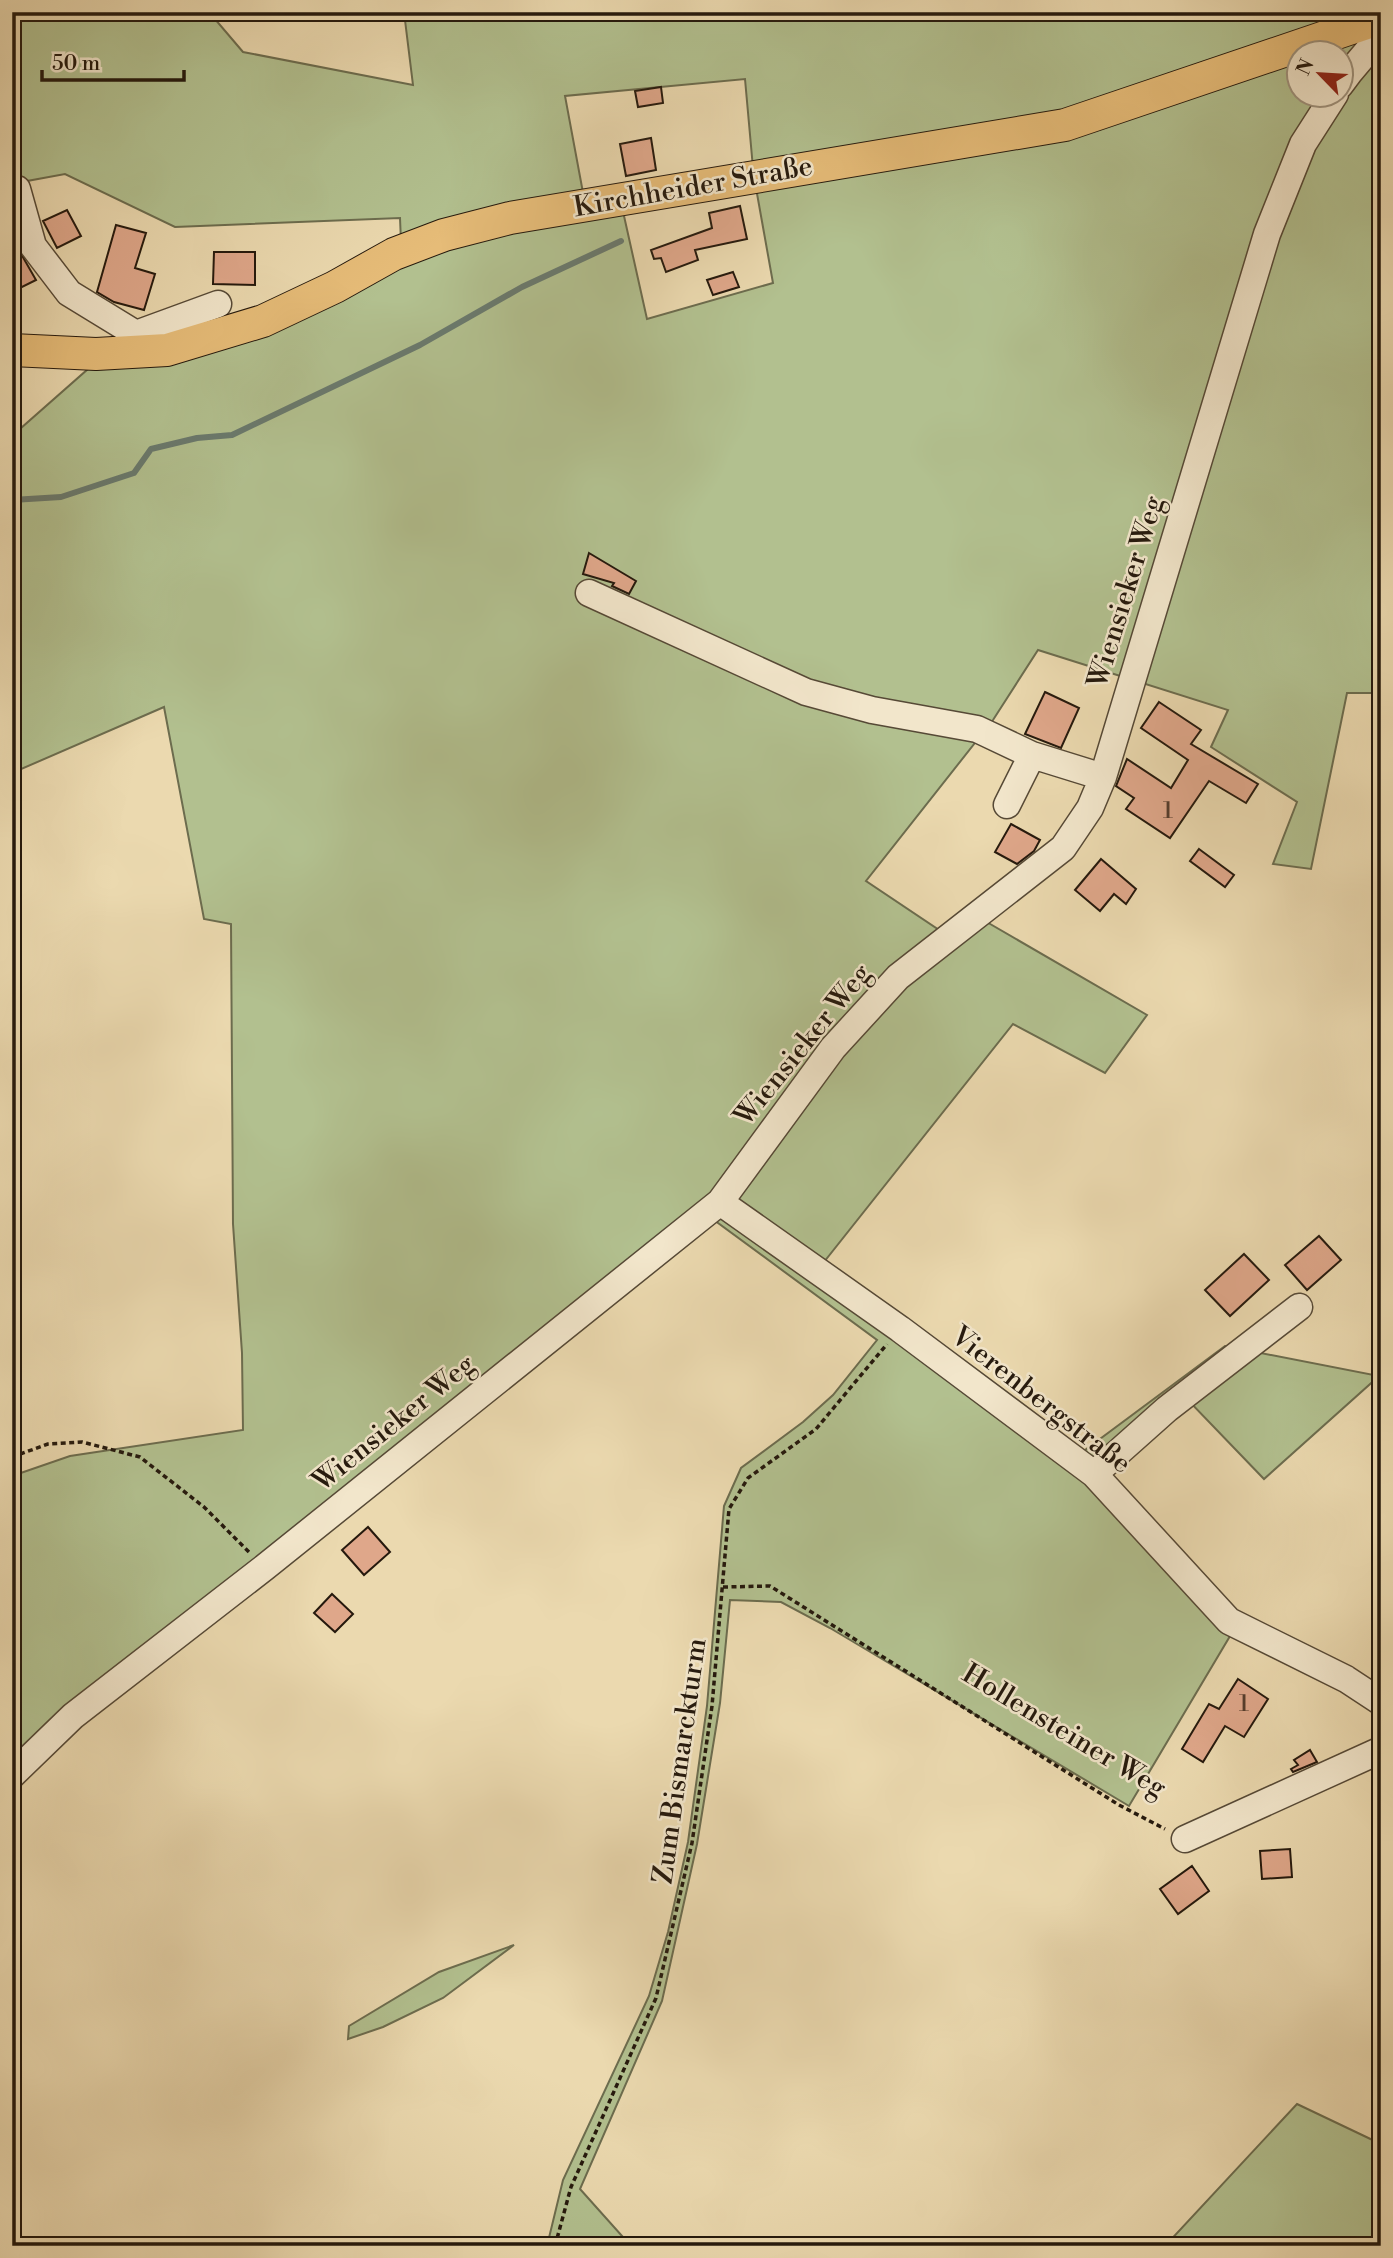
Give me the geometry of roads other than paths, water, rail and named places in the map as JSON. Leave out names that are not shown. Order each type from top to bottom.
[{"type":"main road","name":"Kirchheider Straße","points":[[12,350],[96,354],[136,343],[167,350],[263,321],[335,287],[394,254],[444,235],[510,218],[1065,125],[1381,18]]},
{"type":"street","points":[[1354,68],[1381,35]]},
{"type":"street","name":"Wiensieker Weg","points":[[12,1776],[73,1716],[265,1567],[720,1202],[833,1048],[898,977],[1063,848],[1090,808],[1103,777],[1267,234],[1303,144],[1326,108]]},
{"type":"street","points":[[17,189],[33,246],[69,293],[136,343],[218,304]]},
{"type":"street","points":[[589,593],[806,692],[872,710],[977,729],[1032,755],[1103,777]]},
{"type":"street","points":[[1007,805],[1032,755]]},
{"type":"street","name":"Vierenbergstraße","points":[[720,1202],[900,1329],[1094,1474],[1229,1621],[1346,1679],[1381,1702]]},
{"type":"street","points":[[1094,1474],[1167,1409],[1299,1307]]},
{"type":"street","points":[[1185,1839],[1381,1751]]},
{"type":"waterway","points":[[12,500],[61,497],[134,473],[151,449],[197,438],[232,435],[420,345],[522,287],[621,241]]}]
